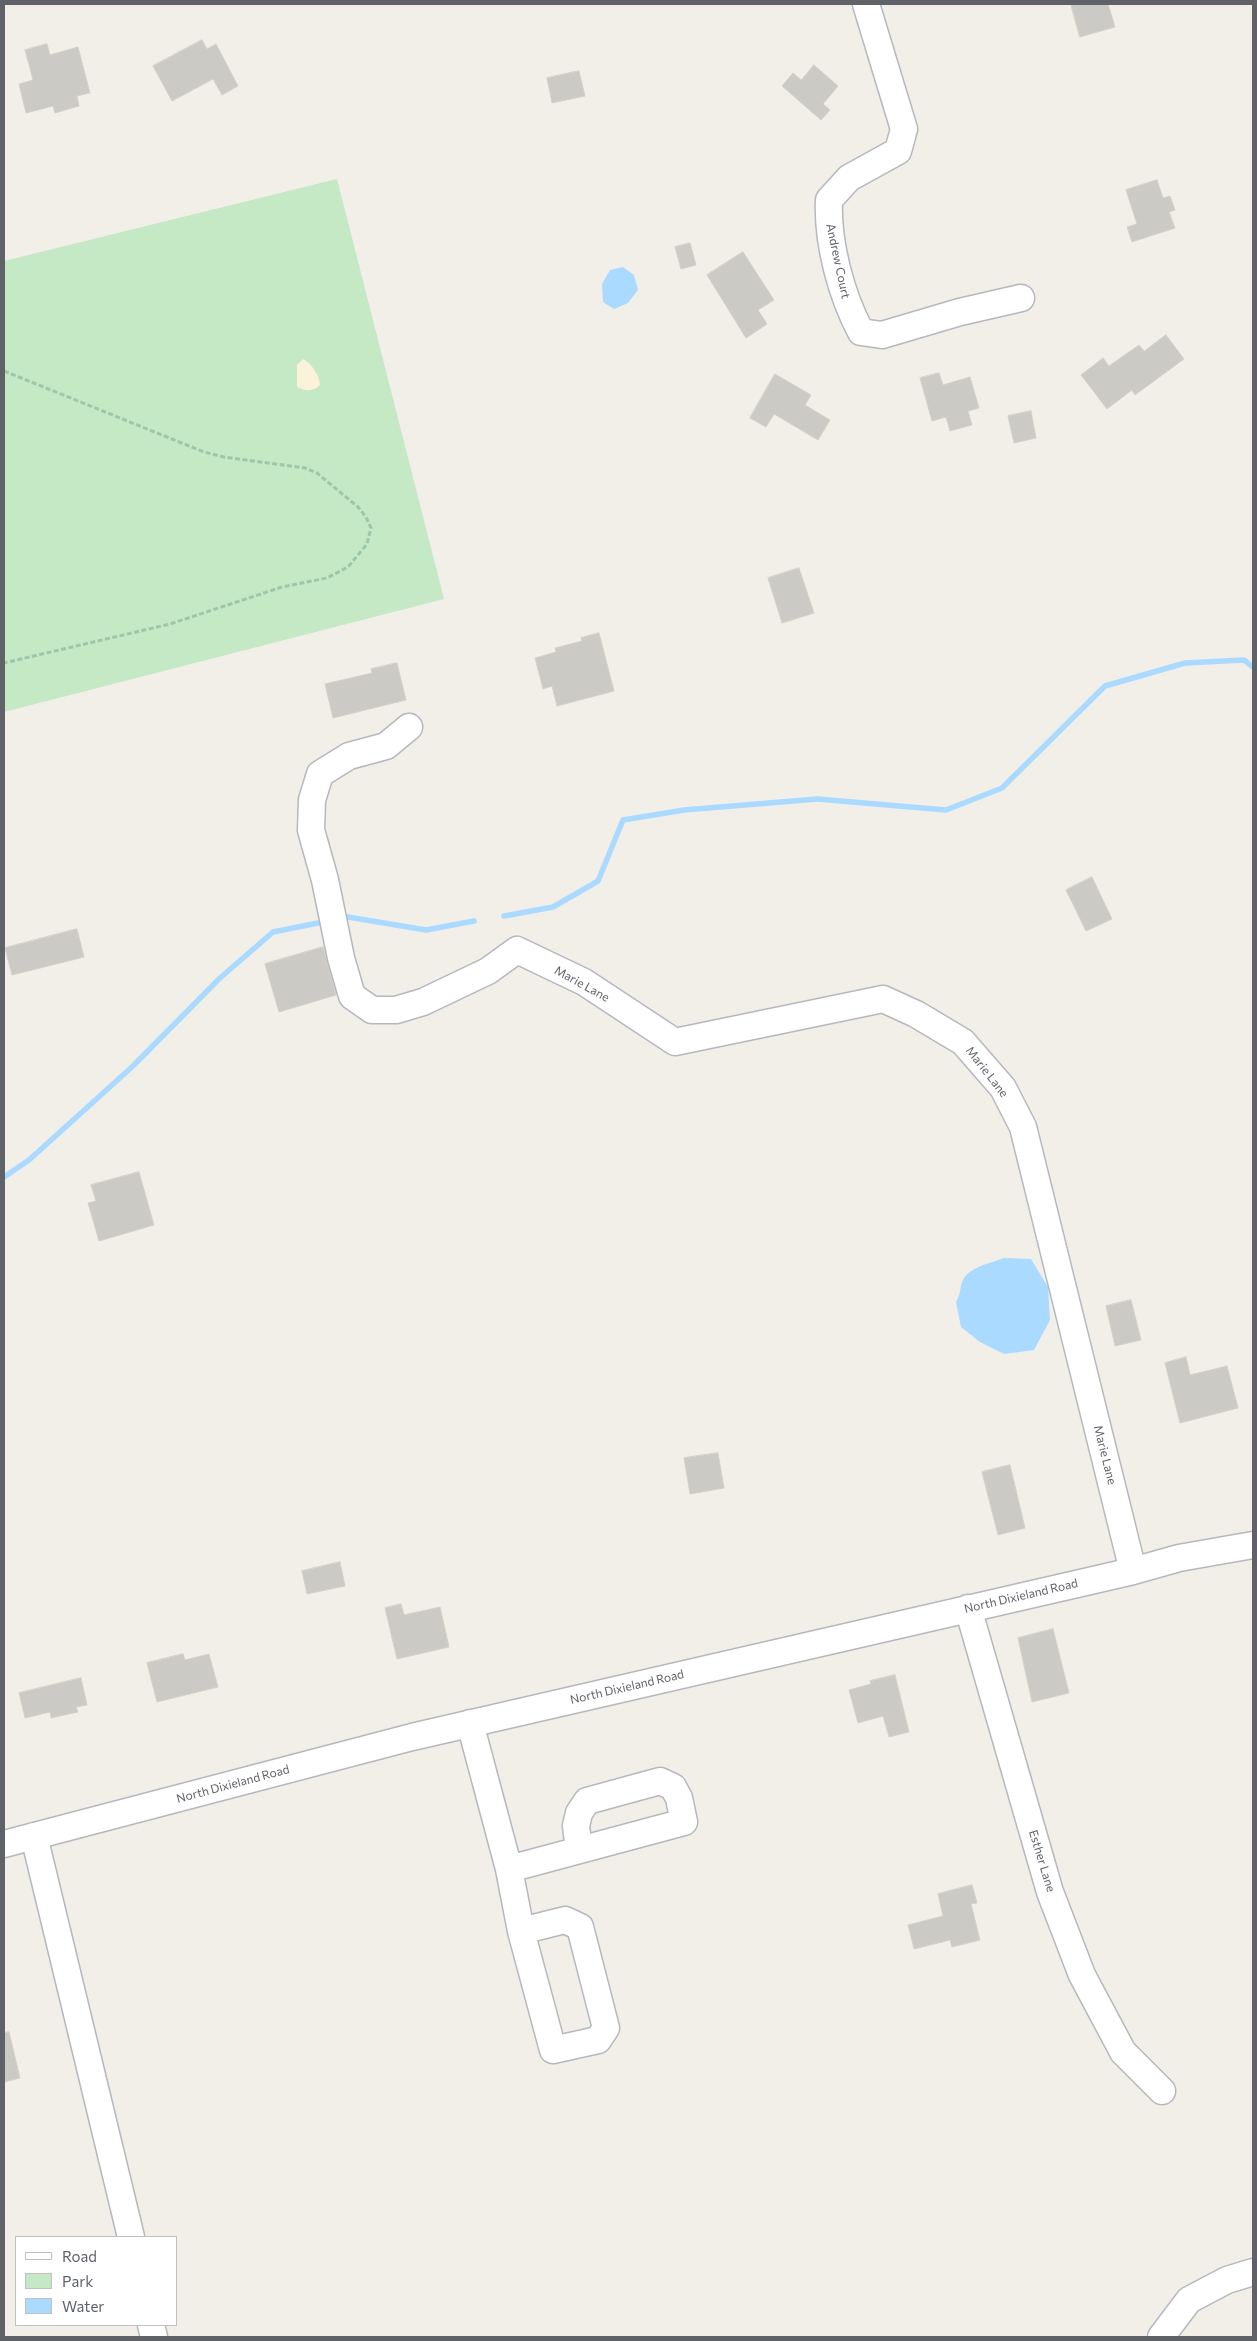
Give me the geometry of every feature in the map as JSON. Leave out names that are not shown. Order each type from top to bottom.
[{"type":"street","name":"Andrew Court","points":[[866,4],[904,129],[898,151],[850,178],[829,200],[828,226],[848,309],[861,332],[882,335],[960,312],[1021,298]]},
{"type":"street","name":"Marie Lane","points":[[409,727],[386,746],[349,756],[320,774],[312,800],[311,830],[325,880],[341,958],[352,996],[372,1010],[396,1010],[423,1002],[488,971],[517,950],[584,982],[675,1042],[883,1000],[916,1014],[963,1042],[1003,1088],[1023,1127],[1134,1570]]},
{"type":"street","name":"North Dixieland Road","points":[[4,1844],[412,1737],[1179,1558],[1253,1545]]},
{"type":"street","name":"Esther Lane","points":[[968,1608],[1050,1892],[1082,1975],[1123,2052],[1162,2091]]},
{"type":"street","points":[[470,1724],[509,1869],[521,1931],[553,2050],[598,2040],[606,2028],[580,1928],[565,1920],[521,1931]]},
{"type":"street","points":[[34,1836],[131,2236]]},
{"type":"street","points":[[509,1869],[579,1850]]},
{"type":"street","points":[[1161,2337],[1189,2300],[1227,2280],[1253,2272]]},
{"type":"path","points":[[4,371],[204,452],[224,458],[292,465],[312,470],[363,512],[370,528],[367,544],[359,556],[343,571],[327,578],[282,588],[170,624],[4,663]]},
{"type":"green space","points":[[337,179],[444,599],[4,712],[4,261]]},
{"type":"sand","points":[[303,359],[317,374],[320,385],[315,389],[306,390],[297,387],[297,365]]},
{"type":"water","points":[[623,267],[634,275],[638,290],[628,303],[614,309],[603,302],[602,284],[610,270]]},
{"type":"water","points":[[1004,1258],[1031,1259],[1048,1287],[1050,1320],[1034,1350],[1004,1354],[980,1342],[961,1327],[956,1302],[963,1280],[975,1269]]},
{"type":"building","points":[[1071,4],[1108,4],[1115,27],[1080,37]]},
{"type":"building","points":[[202,40],[207,49],[216,44],[238,86],[222,95],[213,79],[172,101],[153,66]]},
{"type":"building","points":[[47,44],[50,55],[78,47],[90,93],[77,96],[79,106],[55,113],[53,106],[26,113],[19,84],[33,80],[25,50]]},
{"type":"building","points":[[814,65],[838,86],[823,104],[830,110],[821,120],[782,86],[793,73],[801,80]]},
{"type":"building","points":[[579,71],[585,96],[552,103],[547,78]]},
{"type":"building","points":[[1157,180],[1163,198],[1170,196],[1175,210],[1169,212],[1175,228],[1132,242],[1127,227],[1137,224],[1126,190]]},
{"type":"building","points":[[690,243],[696,265],[681,269],[675,247]]},
{"type":"building","points":[[743,252],[774,300],[758,310],[767,324],[746,338],[707,275]]},
{"type":"building","points":[[1166,335],[1184,359],[1135,395],[1132,390],[1107,409],[1081,375],[1103,358],[1109,366],[1139,345],[1144,351]]},
{"type":"building","points":[[939,373],[943,385],[970,377],[979,408],[968,411],[972,425],[950,431],[946,417],[932,421],[920,378]]},
{"type":"building","points":[[775,374],[811,395],[805,405],[830,420],[818,440],[774,414],[766,427],[750,418]]},
{"type":"building","points":[[1031,411],[1036,438],[1014,443],[1008,416]]},
{"type":"building","points":[[799,568],[814,613],[782,623],[768,578]]},
{"type":"building","points":[[599,633],[614,691],[557,706],[552,686],[543,689],[535,658],[556,652],[555,648],[582,641],[581,638]]},
{"type":"building","points":[[397,663],[406,700],[333,718],[325,684],[372,673],[371,669]]},
{"type":"building","points":[[1092,877],[1112,919],[1086,931],[1066,890]]},
{"type":"building","points":[[77,929],[84,957],[12,975],[5,948]]},
{"type":"building","points":[[323,947],[336,995],[279,1012],[265,964]]},
{"type":"building","points":[[139,1172],[154,1225],[99,1241],[88,1203],[96,1201],[91,1185]]},
{"type":"building","points":[[1131,1300],[1141,1340],[1115,1346],[1106,1306]]},
{"type":"building","points":[[1186,1357],[1190,1375],[1227,1366],[1238,1408],[1180,1423],[1165,1363]]},
{"type":"building","points":[[718,1453],[724,1488],[690,1494],[684,1458]]},
{"type":"building","points":[[1010,1465],[1025,1528],[998,1535],[982,1472]]},
{"type":"building","points":[[340,1562],[345,1586],[307,1594],[302,1571]]},
{"type":"building","points":[[401,1604],[404,1615],[440,1607],[449,1647],[397,1659],[385,1608]]},
{"type":"building","points":[[1053,1629],[1069,1693],[1032,1702],[1018,1638]]},
{"type":"building","points":[[183,1654],[185,1660],[209,1654],[218,1687],[157,1702],[147,1663]]},
{"type":"building","points":[[895,1675],[909,1732],[889,1737],[883,1716],[858,1723],[849,1690],[871,1684],[870,1681]]},
{"type":"building","points":[[81,1678],[87,1705],[76,1707],[78,1712],[51,1718],[50,1712],[25,1718],[19,1693]]},
{"type":"building","points":[[972,1885],[977,1903],[971,1904],[980,1940],[952,1947],[950,1940],[914,1949],[908,1925],[943,1916],[938,1894]]},
{"type":"building","points":[[9,2032],[20,2078],[4,2082],[4,2033]]},
{"type":"waterway","points":[[504,916],[553,907],[598,881],[623,820],[684,810],[817,799],[946,810],[1002,788],[1105,686],[1185,663],[1244,660],[1253,667]]},
{"type":"waterway","points":[[348,917],[426,930],[474,921]]},
{"type":"waterway","points":[[4,1177],[29,1160],[133,1066],[220,978],[273,932],[318,923]]}]
